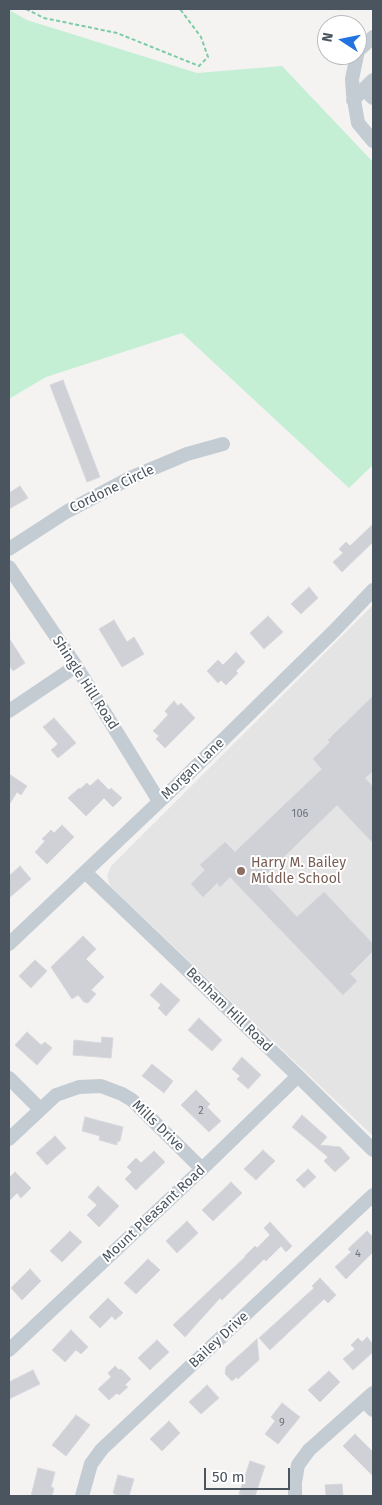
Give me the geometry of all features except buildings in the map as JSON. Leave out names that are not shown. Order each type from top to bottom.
[{"type":"street","points":[[355,65],[352,79],[358,124],[373,141]]},
{"type":"street","points":[[354,100],[370,89]]},
{"type":"street","name":"Cordone Circle","points":[[9,549],[66,512],[130,478],[187,454],[223,444]]},
{"type":"street","name":"Shingle Hill Road","points":[[9,567],[76,666],[159,801]]},
{"type":"street","name":"Morgan Lane","points":[[9,944],[334,631],[373,590]]},
{"type":"street","points":[[9,711],[76,666]]},
{"type":"street","name":"Benham Hill Road","points":[[84,872],[373,1150]]},
{"type":"street","name":"Mount Pleasant Road","points":[[9,1350],[298,1076]]},
{"type":"street","points":[[9,1078],[40,1109]]},
{"type":"street","name":"Mills Drive","points":[[9,1139],[56,1095],[90,1085],[112,1089],[132,1100],[202,1169]]},
{"type":"street","name":"Bailey Drive","points":[[82,1496],[91,1464],[102,1449],[373,1195]]},
{"type":"street","points":[[295,1496],[298,1465],[308,1450],[370,1401]]},
{"type":"path","points":[[26,9],[44,18],[117,33],[199,66],[208,57],[201,37],[180,9]]},
{"type":"shaded area","name":"Harry M. Bailey Middle School","points":[[373,605],[373,1136],[110,886],[107,876],[111,866]]},
{"type":"green space","points":[[9,10],[27,20],[197,73],[282,66],[373,162],[373,465],[349,488],[182,333],[46,377],[9,399]]},
{"type":"place","name":"Harry M. Bailey Middle School","points":[[241,871]]}]
